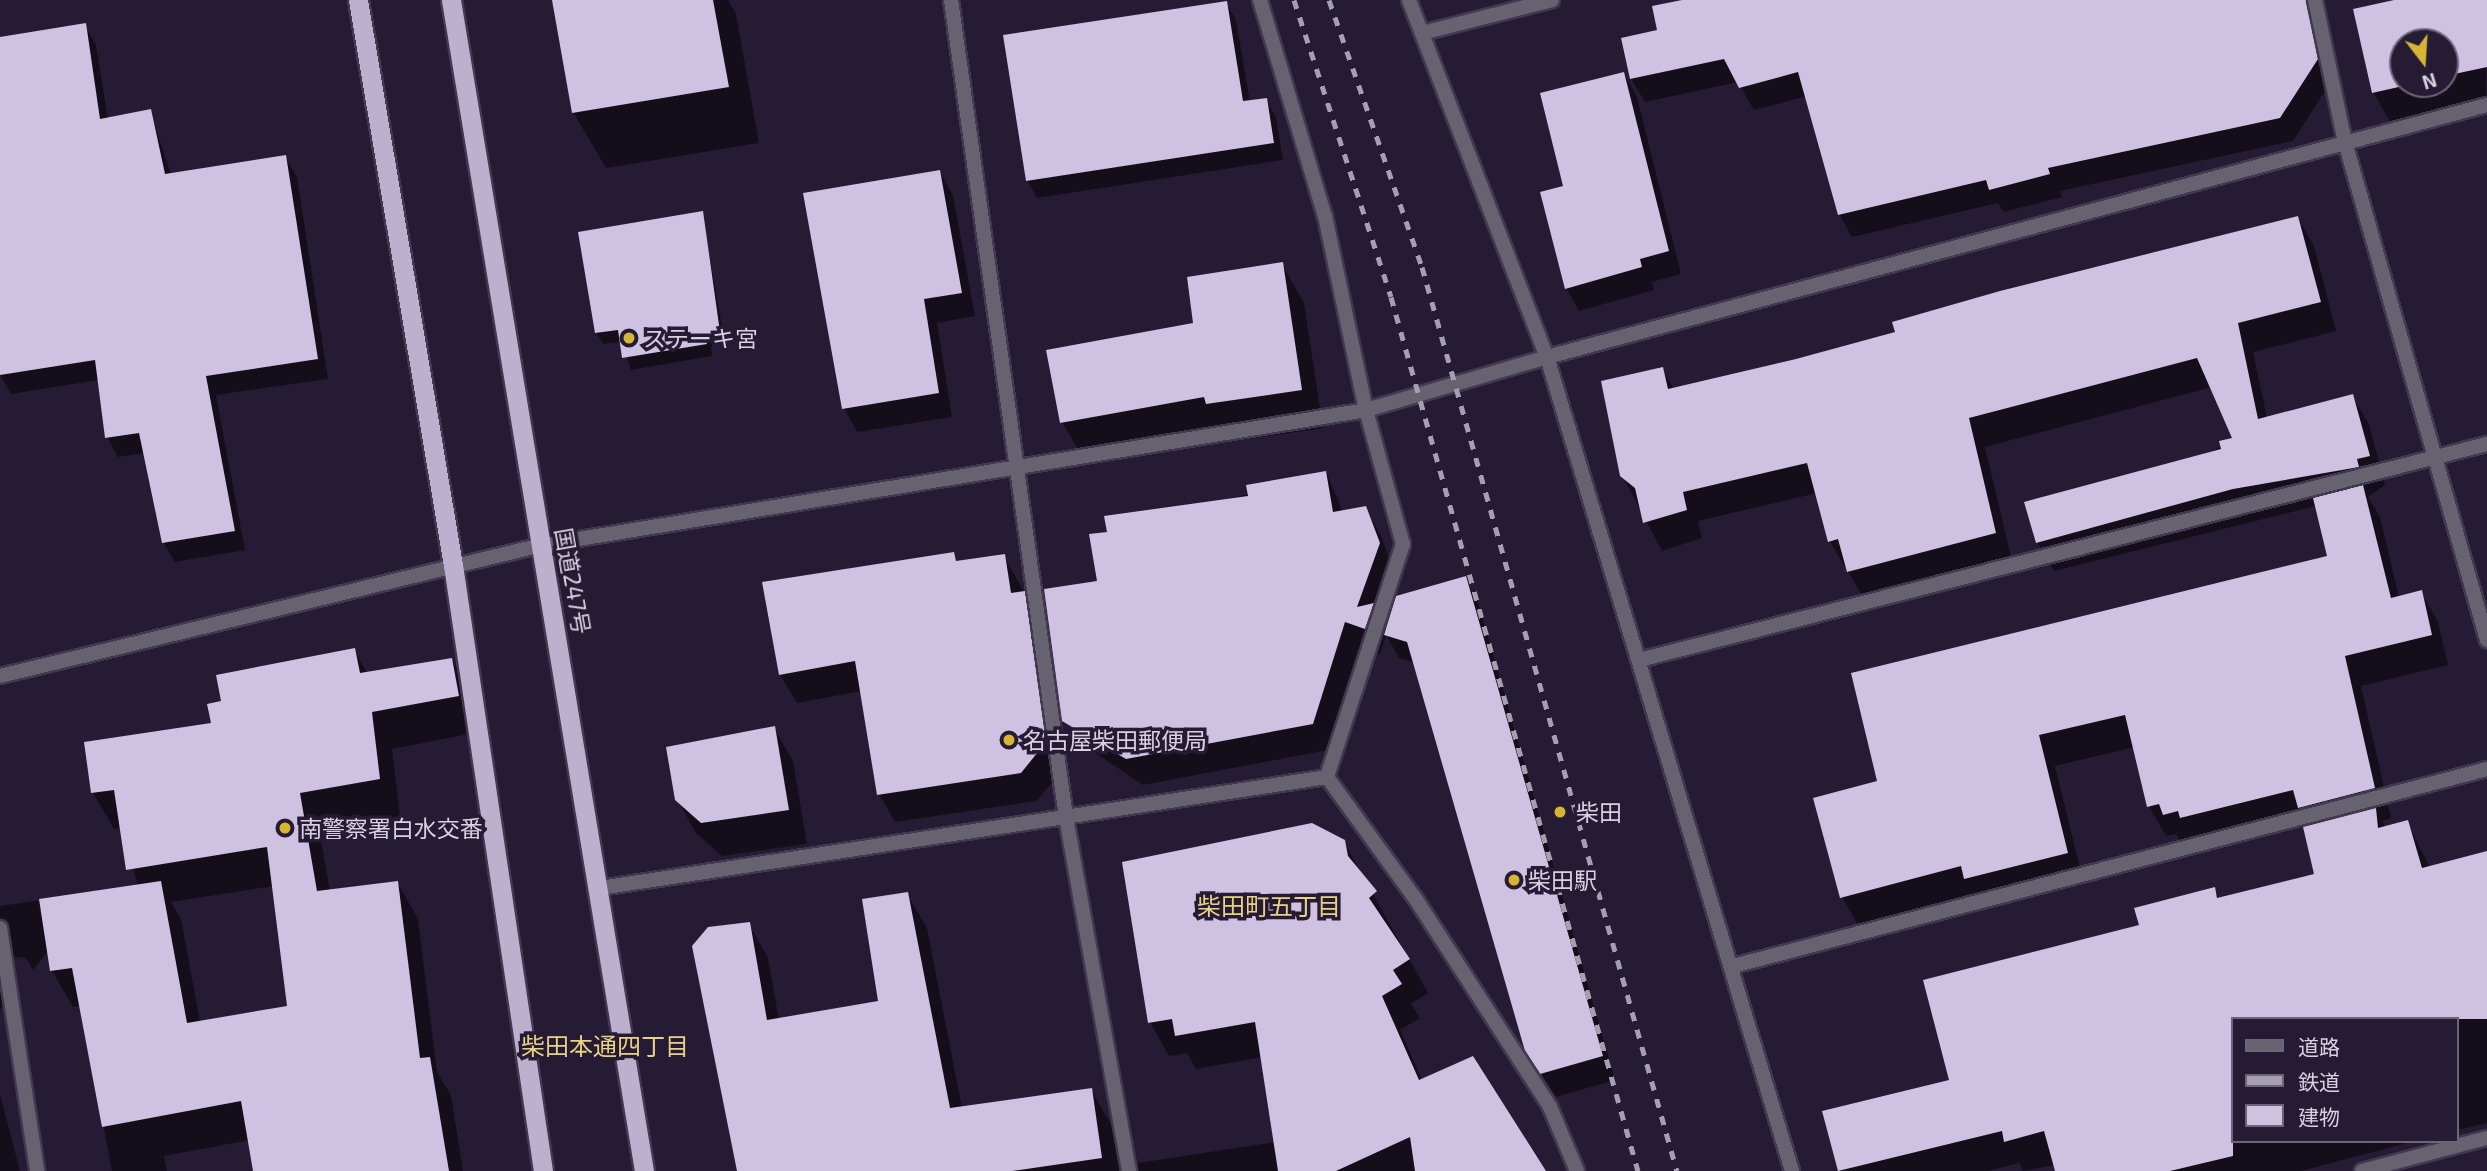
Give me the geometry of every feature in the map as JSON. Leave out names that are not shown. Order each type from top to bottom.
[{"type":"highway","points":[[358,0],[453,565],[543,1171]]},
{"type":"highway","name":"国道247号","points":[[451,0],[600,888],[644,1171]]},
{"type":"street","points":[[951,0],[1019,467],[1066,817],[1129,1171]]},
{"type":"street","points":[[1260,0],[1325,216],[1366,410],[1403,544],[1327,777]]},
{"type":"street","points":[[1409,0],[1547,357],[1733,966],[1792,1171]]},
{"type":"street","points":[[1422,33],[1552,0]]},
{"type":"street","points":[[2315,0],[2345,142],[2487,640]]},
{"type":"street","points":[[0,676],[542,545],[1366,410],[1547,357],[2487,105]]},
{"type":"street","points":[[1639,660],[2136,538],[2487,444]]},
{"type":"street","points":[[1733,966],[2487,769]]},
{"type":"street","points":[[600,888],[1327,777]]},
{"type":"street","points":[[1327,777],[1415,898],[1550,1107],[1577,1171]]},
{"type":"street","points":[[0,928],[7,1014],[37,1171]]},
{"type":"street","points":[[2361,1171],[2487,1138]]},
{"type":"building","points":[[552,0],[713,0],[729,87],[572,113]]},
{"type":"building","points":[[1682,0],[2306,0],[2318,59],[2280,118],[2048,168],[2050,174],[1989,190],[1986,180],[1838,215],[1798,72],[1739,88],[1724,59],[1630,79],[1621,38],[1657,30],[1652,6]]},
{"type":"building","points":[[2394,0],[2487,0],[2487,67],[2459,73],[2459,28],[2389,28],[2389,89],[2372,93],[2353,9]]},
{"type":"building","points":[[1227,1],[1243,101],[1267,98],[1274,143],[1026,181],[1003,35]]},
{"type":"building","points":[[86,23],[100,119],[151,109],[165,174],[286,155],[318,359],[206,376],[235,531],[162,543],[139,433],[105,438],[95,360],[0,375],[0,37]]},
{"type":"building","points":[[1624,72],[1669,251],[1640,259],[1642,267],[1565,289],[1540,192],[1563,186],[1540,93]]},
{"type":"building","points":[[940,170],[962,293],[924,299],[939,393],[842,409],[803,193]]},
{"type":"building","points":[[703,211],[720,332],[705,335],[707,344],[622,358],[618,330],[595,333],[578,232]]},
{"type":"building","points":[[2298,216],[2321,302],[2238,323],[2258,419],[2353,394],[2370,456],[2357,459],[2359,467],[2233,489],[2036,543],[2024,502],[2221,449],[2219,441],[2232,438],[2197,358],[1969,418],[1996,533],[1847,572],[1838,539],[1828,542],[1807,463],[1683,492],[1687,510],[1643,523],[1635,488],[1620,476],[1601,381],[1663,367],[1668,389],[1796,359],[1895,332],[1892,322],[2000,291]]},
{"type":"building","points":[[1283,262],[1302,390],[1206,404],[1204,397],[1060,423],[1046,350],[1193,323],[1187,277]]},
{"type":"building","points":[[1326,471],[1333,512],[1366,506],[1380,543],[1357,607],[1374,603],[1365,629],[1345,622],[1313,724],[1126,759],[1062,721],[1044,589],[1097,581],[1089,534],[1107,532],[1104,516],[1248,496],[1246,485]]},
{"type":"building","points":[[2363,485],[2391,598],[2422,590],[2432,635],[2345,656],[2375,788],[2298,808],[2293,790],[2180,818],[2178,811],[2163,815],[2159,804],[2147,807],[2125,715],[2039,735],[2068,853],[1964,879],[1961,866],[1840,898],[1813,798],[1877,781],[1851,673],[2327,556],[2313,498]]},
{"type":"building","points":[[954,552],[956,561],[1005,554],[1011,593],[1025,591],[1046,742],[1021,773],[877,795],[855,661],[779,675],[762,582]]},
{"type":"building","name":"柴田駅","points":[[1466,576],[1603,1056],[1540,1074],[1525,1051],[1407,642],[1384,635],[1396,596]]},
{"type":"building","points":[[355,648],[360,673],[452,658],[459,696],[372,712],[380,779],[300,793],[317,891],[398,881],[420,1058],[430,1057],[449,1171],[253,1171],[241,1101],[102,1127],[72,968],[50,971],[39,899],[161,881],[187,1023],[287,1006],[267,847],[126,870],[114,790],[91,793],[84,742],[211,723],[207,704],[221,701],[216,675]]},
{"type":"building","points":[[775,726],[789,810],[701,823],[675,800],[666,747]]},
{"type":"building","points":[[2376,808],[2378,828],[2408,820],[2422,868],[2487,851],[2487,1019],[2232,1017],[2233,1156],[2170,1171],[2055,1171],[2044,1131],[2004,1142],[2002,1131],[1838,1171],[1822,1111],[1949,1080],[1923,980],[2139,925],[2134,908],[2215,887],[2217,898],[2314,874],[2303,827]]},
{"type":"building","points":[[1312,823],[1345,840],[1348,856],[1377,891],[1369,898],[1410,959],[1393,970],[1402,984],[1382,996],[1419,1080],[1473,1056],[1546,1171],[1415,1171],[1410,1137],[1336,1171],[1278,1171],[1255,1022],[1175,1036],[1172,1019],[1148,1023],[1122,862]]},
{"type":"building","points":[[908,892],[950,1108],[1092,1088],[1102,1158],[1012,1171],[737,1171],[692,946],[708,927],[750,922],[767,1020],[878,1001],[862,899]]},
{"type":"railway","points":[[1294,0],[1391,297],[1638,1171]]},
{"type":"railway","points":[[1329,0],[1422,267],[1677,1171]]},
{"type":"place","name":"ステーキ宮","points":[[629,338]]},
{"type":"place","name":"名古屋柴田郵便局","points":[[1009,740]]},
{"type":"place","name":"柴田","points":[[1560,812]]},
{"type":"place","name":"南警察署白水交番","points":[[285,828]]},
{"type":"place","name":"柴田駅","points":[[1514,880]]},
{"type":"district","name":"柴田町五丁目","points":[[1269,906]]},
{"type":"district","name":"柴田本通四丁目","points":[[605,1046]]}]
